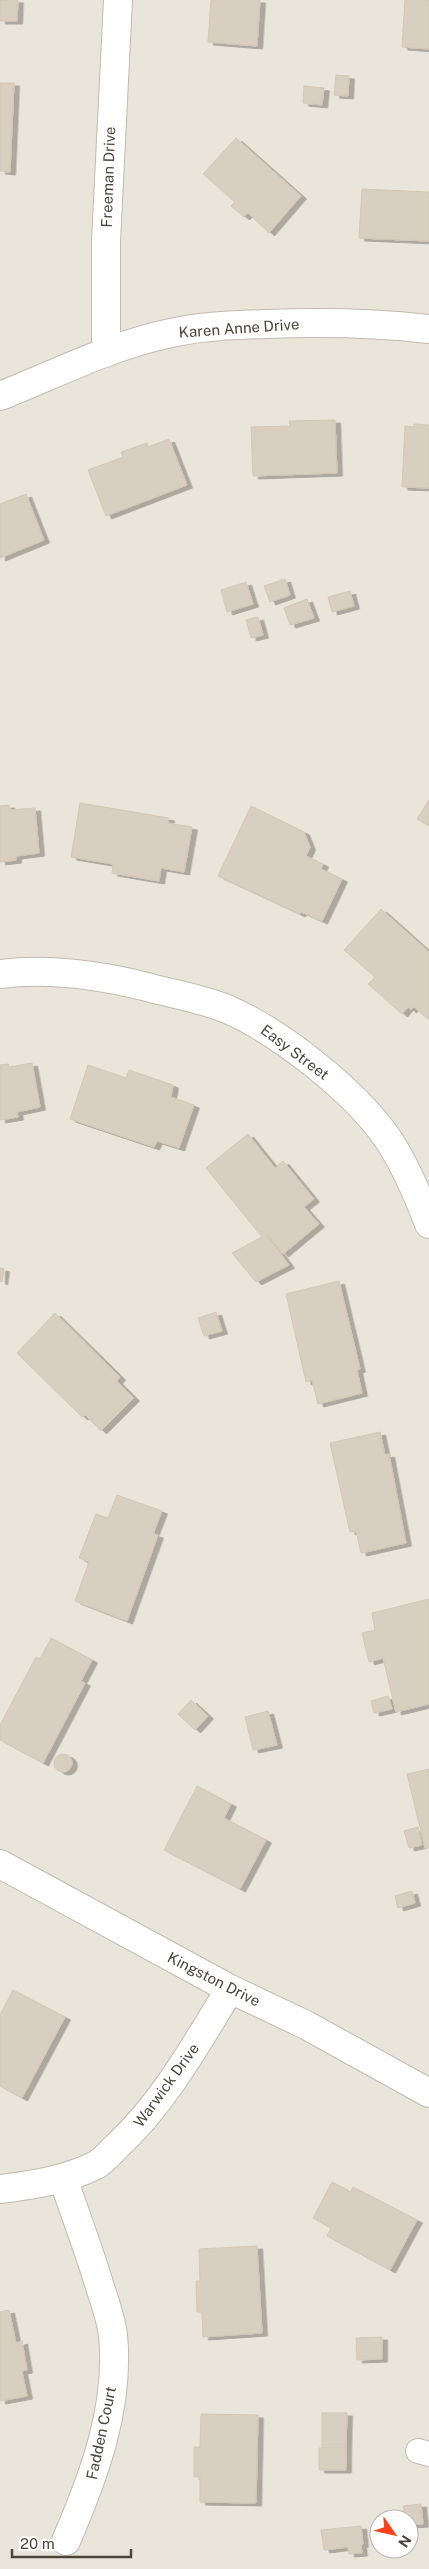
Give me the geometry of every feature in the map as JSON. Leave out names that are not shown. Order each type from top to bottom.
[{"type":"street","name":"Freeman Drive","points":[[106,353],[106,241],[118,0]]},
{"type":"street","name":"Karen Anne Drive","points":[[0,396],[106,353],[172,332],[233,325],[348,323],[429,329]]},
{"type":"street","name":"Easy Street","points":[[0,974],[58,972],[126,982],[225,1008],[264,1026],[332,1080],[364,1110],[387,1138],[406,1169],[429,1224]]},
{"type":"street","name":"Kingston Drive","points":[[0,1864],[230,1989],[306,2025],[429,2093]]},
{"type":"street","name":"Warwick Drive","points":[[0,2189],[63,2178],[98,2164],[127,2137],[155,2105],[185,2063],[230,1989]]},
{"type":"street","name":"Fadden Court","points":[[63,2178],[105,2303],[112,2333],[114,2365],[111,2401],[102,2444],[88,2490],[66,2541]]},
{"type":"shaded area","points":[[0,0],[429,0],[429,2569],[0,2569]]},
{"type":"building","points":[[0,0],[18,0],[17,21],[0,21]]},
{"type":"building","points":[[211,0],[260,0],[257,46],[208,42]]},
{"type":"building","points":[[405,0],[429,0],[429,49],[402,47]]},
{"type":"building","points":[[336,75],[349,76],[348,96],[334,95]]},
{"type":"building","points":[[0,83],[14,83],[10,172],[0,171]]},
{"type":"building","points":[[304,86],[324,88],[322,105],[303,103]]},
{"type":"building","points":[[236,138],[301,196],[269,233],[248,213],[244,217],[231,206],[235,202],[203,174]]},
{"type":"building","points":[[362,189],[429,192],[429,241],[359,238]]},
{"type":"building","points":[[335,420],[337,473],[253,476],[251,427],[290,426],[289,421]]},
{"type":"building","points":[[414,424],[429,425],[429,488],[402,487],[405,426],[414,427]]},
{"type":"building","points":[[169,439],[187,485],[106,516],[88,470],[123,457],[121,452],[147,443],[148,447]]},
{"type":"building","points":[[26,494],[44,540],[0,558],[0,504]]},
{"type":"building","points":[[285,579],[290,595],[270,602],[264,586]]},
{"type":"building","points":[[246,582],[253,604],[227,612],[221,590]]},
{"type":"building","points":[[350,591],[354,606],[332,612],[328,597]]},
{"type":"building","points":[[307,599],[314,618],[290,625],[284,608]]},
{"type":"building","points":[[258,617],[263,635],[251,638],[246,620]]},
{"type":"building","points":[[429,800],[429,826],[417,819]]},
{"type":"building","points":[[80,803],[169,818],[168,823],[192,827],[184,872],[161,868],[159,881],[112,873],[113,864],[71,857]]},
{"type":"building","points":[[9,805],[10,810],[35,808],[39,853],[16,856],[16,860],[0,862],[0,806]]},
{"type":"building","points":[[251,806],[304,832],[310,847],[306,856],[323,864],[321,869],[342,879],[322,921],[301,912],[300,914],[218,876]]},
{"type":"building","points":[[381,909],[429,952],[429,1020],[414,1007],[411,1010],[408,1007],[402,1014],[368,984],[375,977],[344,950]]},
{"type":"building","points":[[32,1063],[40,1107],[17,1112],[18,1117],[0,1120],[0,1065],[8,1064],[9,1067]]},
{"type":"building","points":[[88,1065],[126,1078],[129,1070],[173,1085],[171,1097],[194,1105],[179,1148],[157,1141],[154,1147],[70,1119]]},
{"type":"building","points":[[248,1134],[275,1168],[283,1161],[314,1199],[304,1207],[319,1224],[283,1254],[267,1235],[289,1265],[256,1282],[232,1253],[262,1237],[206,1168]]},
{"type":"building","points":[[0,1268],[4,1269],[2,1282],[0,1281]]},
{"type":"building","points":[[339,1281],[360,1369],[357,1370],[362,1393],[318,1404],[312,1380],[306,1382],[286,1294]]},
{"type":"building","points":[[216,1312],[222,1331],[204,1336],[198,1318]]},
{"type":"building","points":[[55,1313],[120,1377],[117,1381],[134,1398],[101,1431],[85,1415],[82,1417],[17,1353]]},
{"type":"building","points":[[380,1432],[385,1455],[389,1454],[406,1543],[361,1553],[356,1531],[350,1532],[330,1443]]},
{"type":"building","points":[[117,1495],[162,1511],[153,1534],[158,1535],[127,1621],[75,1601],[89,1562],[79,1558],[96,1514],[108,1518]]},
{"type":"building","points":[[429,1599],[429,1704],[396,1712],[383,1658],[369,1662],[362,1633],[375,1630],[372,1613]]},
{"type":"building","points":[[51,1638],[92,1660],[81,1681],[85,1683],[43,1763],[0,1740],[0,1725],[36,1657],[40,1659]]},
{"type":"building","points":[[388,1696],[392,1709],[374,1713],[371,1701]]},
{"type":"building","points":[[191,1700],[208,1716],[195,1730],[178,1714]]},
{"type":"building","points":[[268,1711],[277,1745],[253,1750],[245,1717]]},
{"type":"building","points":[[63,1754],[69,1757],[72,1763],[69,1769],[63,1772],[57,1769],[54,1763],[57,1757]]},
{"type":"building","points":[[429,1769],[429,1847],[425,1848],[407,1774]]},
{"type":"building","points":[[197,1786],[231,1804],[224,1818],[266,1840],[240,1889],[164,1850]]},
{"type":"building","points":[[418,1827],[422,1845],[409,1848],[404,1831]]},
{"type":"building","points":[[412,1891],[415,1903],[398,1908],[395,1896]]},
{"type":"building","points":[[13,1990],[65,2017],[22,2098],[0,2086],[0,2015]]},
{"type":"building","points":[[332,2182],[351,2192],[353,2187],[417,2220],[390,2270],[327,2236],[331,2228],[313,2218]]},
{"type":"building","points":[[257,2246],[262,2333],[203,2337],[202,2312],[197,2312],[196,2281],[200,2281],[199,2249]]},
{"type":"building","points":[[9,2310],[16,2343],[22,2341],[27,2370],[22,2371],[27,2396],[0,2401],[0,2312]]},
{"type":"building","points":[[382,2337],[382,2359],[357,2360],[356,2338]]},
{"type":"building","points":[[322,2413],[347,2413],[346,2448],[322,2448]]},
{"type":"building","points":[[201,2414],[258,2415],[256,2503],[200,2502],[200,2477],[194,2477],[194,2447],[200,2447]]},
{"type":"building","points":[[319,2448],[346,2448],[346,2470],[319,2470]]},
{"type":"building","points":[[421,2504],[423,2524],[419,2524],[419,2509],[403,2509],[403,2506]]},
{"type":"building","points":[[361,2526],[362,2553],[349,2554],[348,2547],[324,2550],[321,2530]]}]
